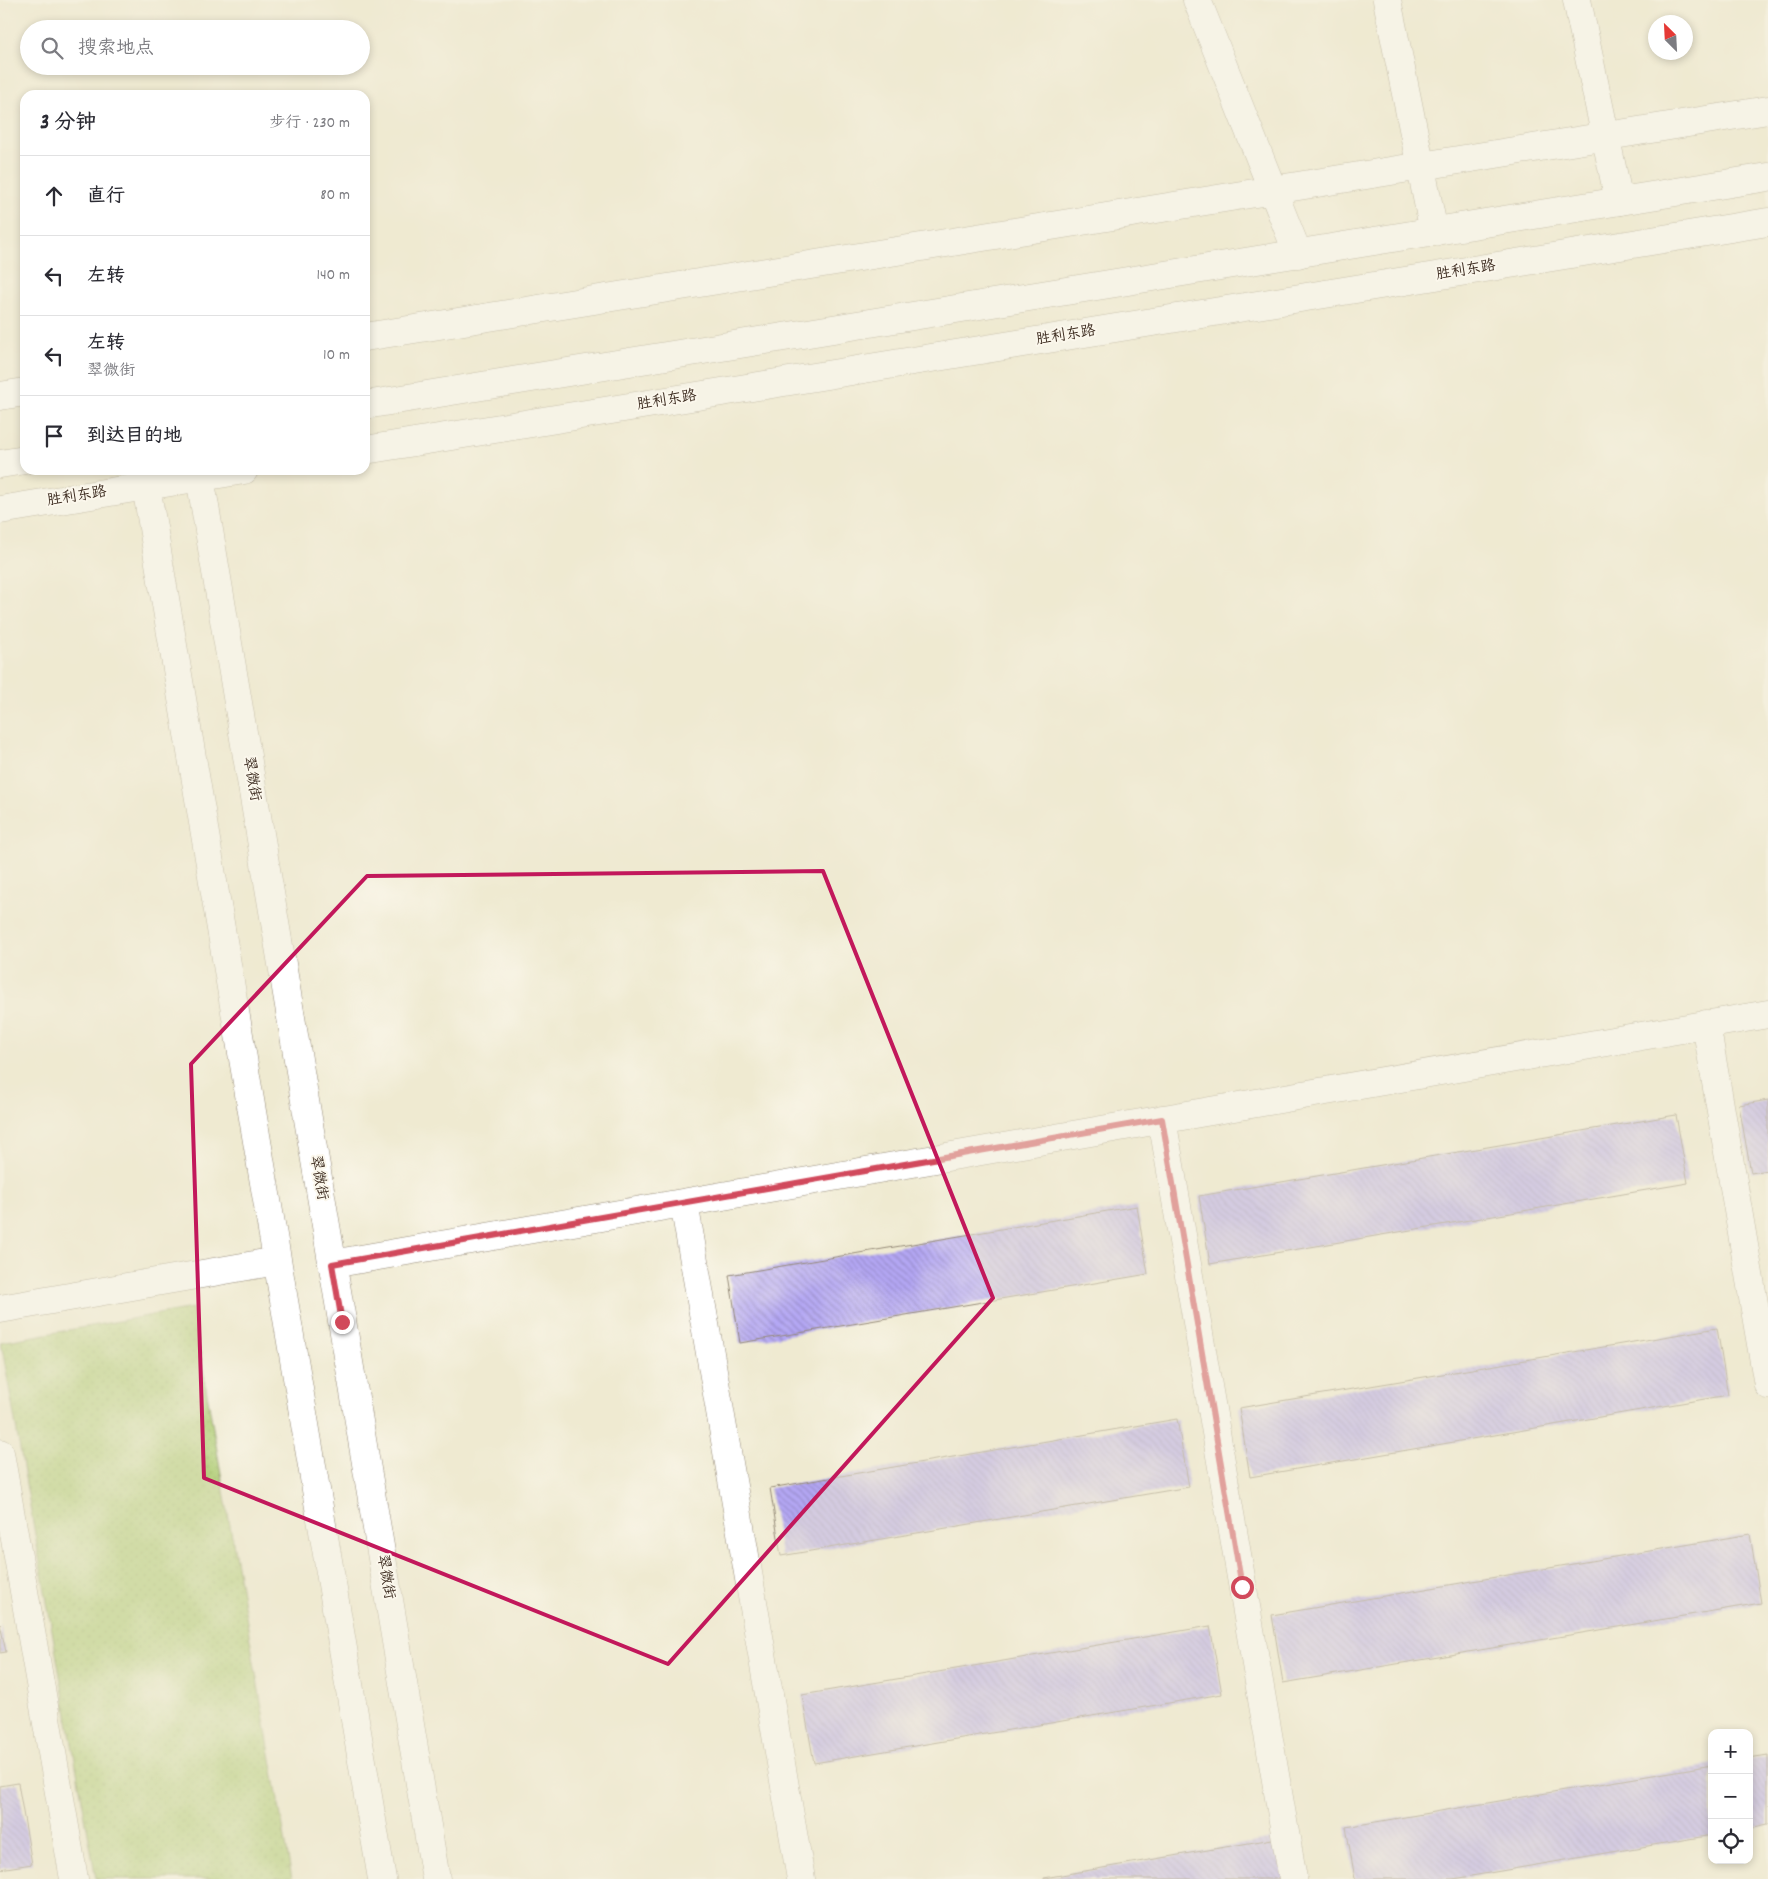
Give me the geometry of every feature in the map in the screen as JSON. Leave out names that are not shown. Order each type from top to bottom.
[{"type":"street","points":[[1197,0],[1298,254]]},
{"type":"street","points":[[1387,0],[1434,232]]},
{"type":"street","points":[[1577,0],[1619,202]]},
{"type":"street","points":[[370,336],[1768,110]]},
{"type":"street","points":[[370,404],[1768,177]]},
{"type":"street","name":"胜利东路","points":[[370,449],[1768,222]]},
{"type":"street","points":[[0,396],[20,393]]},
{"type":"street","points":[[0,464],[20,461]]},
{"type":"street","name":"胜利东路","points":[[0,510],[213,475]]},
{"type":"street","name":"翠微街","points":[[200,477],[436,1879]]},
{"type":"street","points":[[146,486],[382,1879]]},
{"type":"street","points":[[332,1264],[1768,1014]]},
{"type":"street","points":[[1706,1024],[1768,1385]]},
{"type":"street","points":[[1162,1119],[1293,1879]]},
{"type":"street","points":[[684,1203],[801,1879]]},
{"type":"street","points":[[0,1309],[278,1261]]},
{"type":"street","points":[[0,1453],[74,1879]]},
{"type":"highlighted area","points":[[823,871],[993,1298],[668,1664],[204,1478],[191,1064],[367,876]]},
{"type":"green space","points":[[192,1308],[292,1879],[96,1879],[1,1342]]},
{"type":"building","points":[[1768,1100],[1768,1170],[1751,1173],[1739,1105]]},
{"type":"building","points":[[1676,1115],[1688,1183],[1210,1264],[1199,1196]]},
{"type":"building","points":[[1137,1206],[1148,1274],[740,1343],[729,1275]]},
{"type":"building","points":[[1717,1328],[1728,1395],[1250,1477],[1239,1408]]},
{"type":"building","points":[[1177,1419],[1189,1487],[781,1556],[770,1488]]},
{"type":"building","points":[[1750,1534],[1761,1603],[1283,1683],[1272,1615]]},
{"type":"building","points":[[0,1624],[6,1652],[0,1653]]},
{"type":"building","points":[[1210,1626],[1222,1694],[814,1763],[802,1695]]},
{"type":"building","points":[[1768,1755],[1768,1825],[1753,1828],[1753,1774],[1753,1757]]},
{"type":"building","points":[[1708,1766],[1708,1836],[1454,1879],[1355,1879],[1346,1827]]},
{"type":"building","points":[[18,1783],[32,1864],[0,1869],[0,1786]]},
{"type":"building","points":[[1284,1837],[1291,1879],[1044,1879],[1044,1878]]},
{"type":"route","points":[[342,1322],[332,1264],[1162,1119],[1242,1587]]}]
